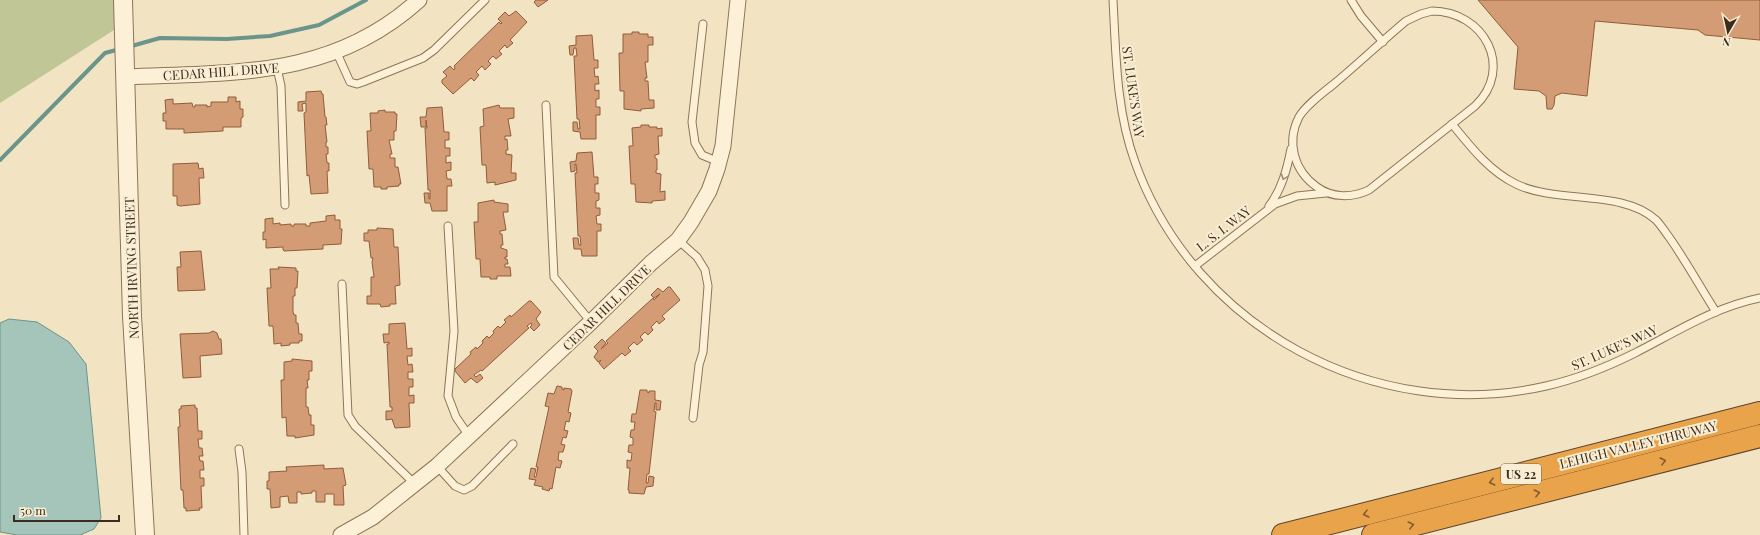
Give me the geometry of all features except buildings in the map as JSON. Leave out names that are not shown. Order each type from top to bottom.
[{"type":"highway","name":"LEHIGH VALLEY THRUWAY","points":[[1283,535],[1760,413]]},
{"type":"highway","name":"LEHIGH VALLEY THRUWAY","points":[[1373,535],[1760,436]]},
{"type":"street","name":"NORTH IRVING STREET","points":[[123,0],[132,316],[145,535]]},
{"type":"street","name":"CEDAR HILL DRIVE","points":[[126,77],[249,72],[309,61],[362,39],[387,24],[419,0]]},
{"type":"street","name":"CEDAR HILL DRIVE","points":[[341,535],[373,517],[437,466],[591,322],[651,263],[678,240],[704,202],[719,162],[723,146],[738,0]]},
{"type":"lane","points":[[336,51],[350,82],[357,84],[363,82],[423,58],[434,50],[485,0]]},
{"type":"lane","name":"ST. LUKE'S WAY","points":[[1113,0],[1114,44],[1121,104],[1127,133],[1136,165],[1168,231],[1194,266],[1228,301],[1268,333],[1316,360],[1345,372],[1399,389],[1444,394],[1497,395],[1560,383],[1603,368],[1716,312],[1746,301],[1760,298]]},
{"type":"lane","points":[[1114,44],[1118,0]]},
{"type":"lane","points":[[1351,0],[1361,16],[1383,42]]},
{"type":"lane","points":[[1432,11],[1446,12],[1463,18],[1481,33],[1488,44],[1492,56],[1493,68],[1489,85],[1478,104],[1373,188],[1356,195],[1318,193],[1297,196],[1278,202],[1266,209],[1277,194],[1283,180],[1298,120],[1307,108],[1410,18],[1432,11]]},
{"type":"lane","points":[[703,24],[692,122],[695,143],[702,155],[719,162]]},
{"type":"lane","points":[[277,68],[280,86],[285,206]]},
{"type":"lane","points":[[546,105],[554,277],[591,322]]},
{"type":"lane","points":[[1452,124],[1478,155],[1496,171],[1516,184],[1534,191],[1554,195],[1586,198],[1625,205],[1641,210],[1656,220],[1678,250],[1716,312]]},
{"type":"lane","points":[[1293,140],[1293,154],[1301,172],[1316,186],[1332,194]]},
{"type":"lane","name":"L. S. I. WAY","points":[[1194,266],[1266,209]]},
{"type":"lane","points":[[448,226],[454,331],[448,396],[456,417],[469,436]]},
{"type":"lane","points":[[678,240],[697,257],[705,270],[708,286],[703,352],[699,365],[693,418]]},
{"type":"lane","points":[[342,284],[348,415],[355,426],[415,484]]},
{"type":"lane","points":[[437,466],[455,486],[464,490],[472,486],[513,444]]},
{"type":"lane","points":[[239,449],[242,472],[244,535]]},
{"type":"green space","points":[[0,0],[114,0],[114,30],[0,103]]},
{"type":"water","points":[[9,319],[37,322],[69,342],[86,364],[101,518],[94,529],[80,535],[17,535],[0,532],[0,323]]},
{"type":"waterway","points":[[128,47],[160,38],[227,39],[270,36],[319,25],[366,0]]},
{"type":"waterway","points":[[0,160],[105,53],[120,49]]}]
